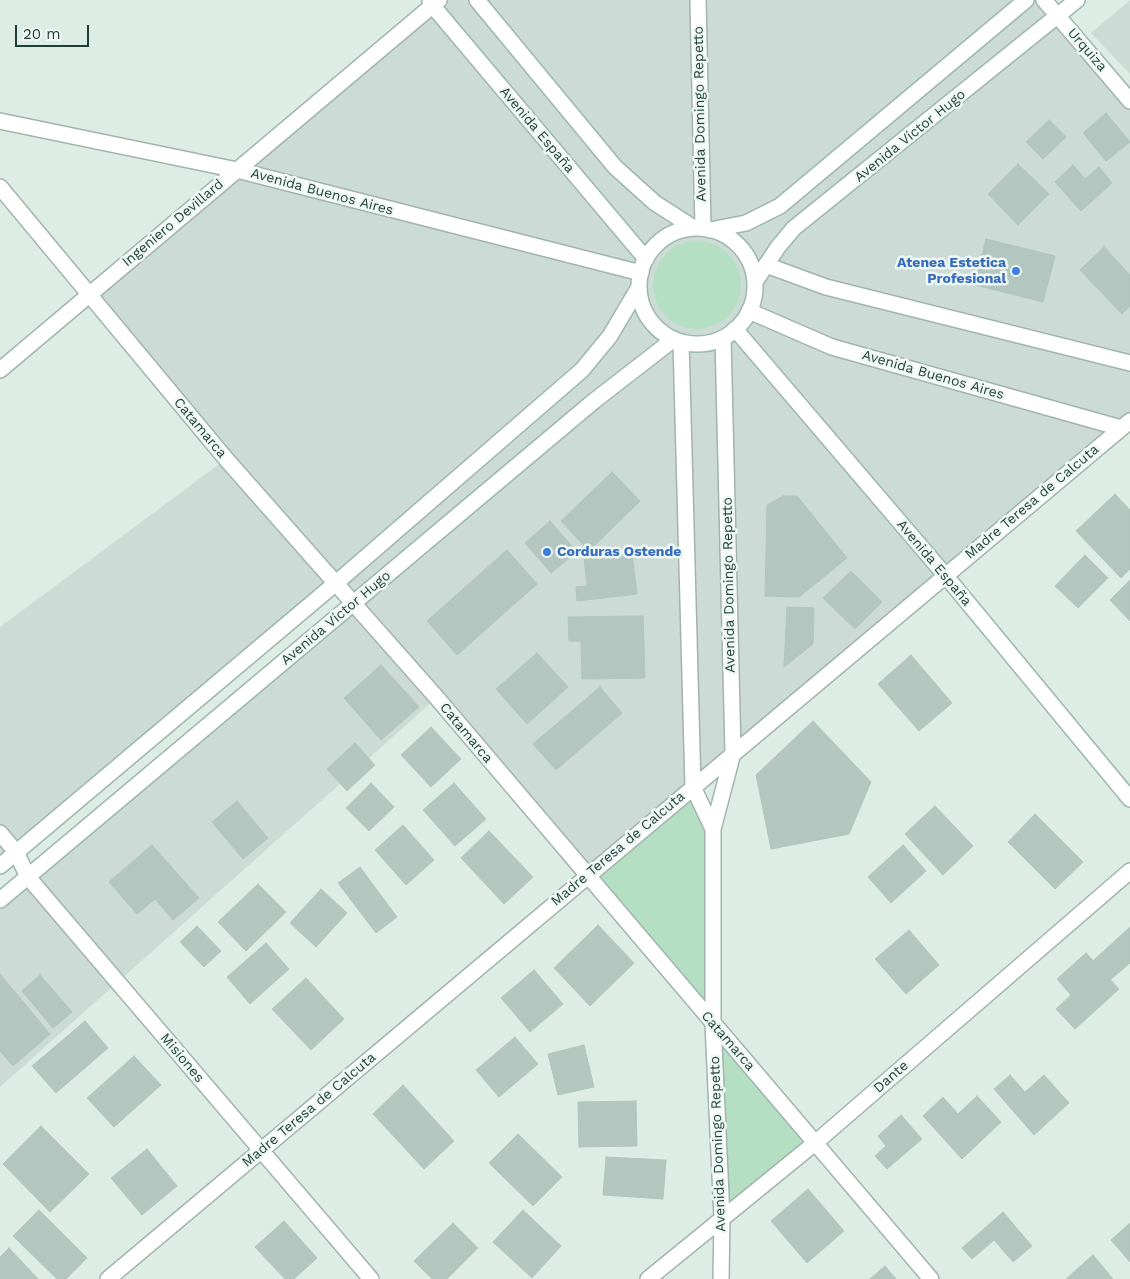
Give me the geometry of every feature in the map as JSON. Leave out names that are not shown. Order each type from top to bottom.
[{"type":"street","points":[[476,0],[615,167],[655,203],[702,229],[724,235],[736,243],[746,254],[755,282],[754,297],[749,311],[729,333],[695,344],[678,340],[660,331],[649,319],[642,303],[642,273],[655,247],[667,237],[680,231],[702,229]]},
{"type":"street","name":"Avenida Domingo Repetto","points":[[698,0],[702,229]]},
{"type":"street","name":"Avenida Víctor Hugo","points":[[702,229],[746,223],[780,206],[1026,0]]},
{"type":"street","name":"Urquiza","points":[[1044,0],[1130,101]]},
{"type":"street","name":"Avenida Víctor Hugo","points":[[755,282],[778,247],[794,228],[1077,0]]},
{"type":"street","name":"Ingeniero Devillard","points":[[0,370],[434,2]]},
{"type":"street","name":"Avenida España","points":[[434,2],[642,273]]},
{"type":"street","name":"Avenida Buenos Aires","points":[[0,121],[237,170],[642,273]]},
{"type":"street","name":"Catamarca","points":[[0,187],[226,459],[354,603],[931,1279]]},
{"type":"street","points":[[766,265],[826,287],[1130,363]]},
{"type":"street","name":"Avenida Víctor Hugo","points":[[0,866],[336,583],[582,370],[610,336],[642,273]]},
{"type":"street","name":"Avenida Buenos Aires","points":[[749,311],[832,347],[1126,424]]},
{"type":"street","name":"Avenida Domingo Repetto","points":[[721,1279],[722,1218],[713,1024],[713,829],[733,753],[729,333]]},
{"type":"street","name":"Avenida España","points":[[729,333],[945,575],[1130,799]]},
{"type":"street","name":"Avenida Domingo Repetto","points":[[678,340],[693,787],[713,829]]},
{"type":"street","name":"Avenida Víctor Hugo","points":[[0,900],[594,400],[678,340]]},
{"type":"street","name":"Madre Teresa de Calcuta","points":[[108,1279],[586,875],[1126,424]]},
{"type":"street","name":"Misiones","points":[[0,832],[16,852],[28,877],[370,1279]]},
{"type":"street","name":"Dante","points":[[648,1279],[815,1143],[1130,870]]},
{"type":"shaded area","points":[[439,0],[1044,0],[1130,101],[1130,421],[579,880],[433,701],[0,1087],[0,900],[353,604],[333,579],[0,860],[0,627],[226,459],[89,295]]},
{"type":"shaded area","points":[[1130,0],[1130,74],[1091,33]]},
{"type":"green space","points":[[697,241],[714,244],[722,248],[734,260],[738,268],[741,285],[738,302],[734,310],[722,322],[714,326],[697,329],[680,326],[672,322],[660,310],[656,302],[653,285],[656,268],[660,260],[672,248],[680,244]]},
{"type":"green space","points":[[695,789],[713,829],[713,1024],[586,875]]},
{"type":"green space","points":[[713,1024],[815,1143],[722,1218]]},
{"type":"building","points":[[1106,113],[1130,142],[1106,161],[1083,133]]},
{"type":"building","points":[[1049,120],[1066,137],[1043,159],[1026,142]]},
{"type":"building","points":[[1018,164],[1049,194],[1018,225],[988,194]]},
{"type":"building","points":[[1073,165],[1085,179],[1099,167],[1112,183],[1081,211],[1055,182]]},
{"type":"building","points":[[986,239],[1055,256],[1043,302],[975,285]]},
{"type":"building","points":[[1104,247],[1130,275],[1130,306],[1122,314],[1080,270]]},
{"type":"building","points":[[612,472],[640,501],[589,551],[561,521]]},
{"type":"building","points":[[1115,494],[1130,510],[1130,569],[1121,578],[1076,531]]},
{"type":"building","points":[[783,496],[797,496],[847,558],[799,597],[765,596],[767,505]]},
{"type":"building","points":[[550,521],[577,552],[551,573],[525,543]]},
{"type":"building","points":[[507,550],[537,584],[457,655],[427,621]]},
{"type":"building","points":[[632,553],[637,594],[577,601],[576,587],[587,586],[584,558]]},
{"type":"building","points":[[1085,555],[1108,578],[1078,608],[1055,586]]},
{"type":"building","points":[[851,571],[882,602],[855,629],[823,598]]},
{"type":"building","points":[[1130,580],[1130,621],[1110,600]]},
{"type":"building","points":[[787,607],[814,608],[813,644],[784,667]]},
{"type":"building","points":[[643,616],[645,678],[582,679],[581,641],[569,641],[568,617]]},
{"type":"building","points":[[537,653],[568,687],[527,724],[496,689]]},
{"type":"building","points":[[911,655],[952,703],[919,731],[878,684]]},
{"type":"building","points":[[381,665],[419,707],[381,740],[344,698]]},
{"type":"building","points":[[600,687],[622,713],[556,770],[533,744]]},
{"type":"building","points":[[813,721],[871,782],[849,834],[771,849],[756,775]]},
{"type":"building","points":[[431,727],[461,759],[431,787],[401,755]]},
{"type":"building","points":[[355,743],[375,765],[347,791],[327,769]]},
{"type":"building","points":[[371,783],[394,807],[369,831],[346,808]]},
{"type":"building","points":[[454,783],[486,819],[455,846],[423,810]]},
{"type":"building","points":[[237,801],[268,838],[243,859],[212,822]]},
{"type":"building","points":[[935,806],[973,846],[943,875],[905,834]]},
{"type":"building","points":[[1035,814],[1083,862],[1055,889],[1008,842]]},
{"type":"building","points":[[403,825],[434,860],[406,885],[375,850]]},
{"type":"building","points":[[489,831],[533,877],[504,904],[461,858]]},
{"type":"building","points":[[152,845],[199,898],[173,920],[155,899],[137,914],[109,882]]},
{"type":"building","points":[[903,845],[926,871],[891,903],[868,877]]},
{"type":"building","points":[[360,867],[397,917],[376,933],[338,883]]},
{"type":"building","points":[[258,884],[286,912],[246,951],[218,922]]},
{"type":"building","points":[[321,889],[347,913],[316,947],[290,923]]},
{"type":"building","points":[[598,925],[634,963],[590,1006],[554,968]]},
{"type":"building","points":[[197,926],[221,951],[204,967],[180,942]]},
{"type":"building","points":[[1130,927],[1130,963],[1110,980],[1093,961]]},
{"type":"building","points":[[909,930],[939,965],[906,994],[875,959]]},
{"type":"building","points":[[266,943],[289,969],[250,1004],[227,977]]},
{"type":"building","points":[[1086,953],[1119,989],[1075,1029],[1056,1009],[1071,995],[1057,979]]},
{"type":"building","points":[[534,970],[563,1004],[530,1032],[501,998]]},
{"type":"building","points":[[0,974],[50,1034],[13,1066],[0,1051]]},
{"type":"building","points":[[40,975],[72,1012],[53,1028],[22,991]]},
{"type":"building","points":[[306,978],[344,1019],[311,1050],[272,1009]]},
{"type":"building","points":[[85,1021],[108,1048],[56,1093],[32,1066]]},
{"type":"building","points":[[515,1037],[538,1064],[499,1097],[476,1070]]},
{"type":"building","points":[[584,1045],[594,1087],[558,1095],[548,1054]]},
{"type":"building","points":[[134,1056],[161,1085],[114,1127],[87,1098]]},
{"type":"building","points":[[1010,1075],[1025,1092],[1044,1075],[1069,1103],[1034,1135],[994,1089]]},
{"type":"building","points":[[403,1085],[454,1141],[424,1169],[373,1114]]},
{"type":"building","points":[[977,1096],[1001,1122],[962,1159],[923,1116],[943,1097],[958,1114]]},
{"type":"building","points":[[636,1101],[637,1146],[579,1147],[578,1102]]},
{"type":"building","points":[[901,1115],[922,1139],[887,1169],[875,1156],[886,1146],[878,1136]]},
{"type":"building","points":[[41,1126],[89,1174],[50,1212],[3,1164]]},
{"type":"building","points":[[518,1134],[562,1177],[533,1206],[489,1163]]},
{"type":"building","points":[[147,1149],[177,1186],[142,1215],[111,1178]]},
{"type":"building","points":[[606,1157],[666,1160],[663,1199],[603,1195]]},
{"type":"building","points":[[808,1189],[844,1231],[807,1263],[771,1221]]},
{"type":"building","points":[[39,1210],[87,1258],[66,1279],[57,1279],[13,1236]]},
{"type":"building","points":[[523,1210],[561,1246],[532,1278],[493,1242]]},
{"type":"building","points":[[1003,1212],[1032,1246],[1013,1262],[994,1240],[972,1259],[962,1248]]},
{"type":"building","points":[[284,1221],[317,1258],[294,1279],[285,1279],[255,1247]]},
{"type":"building","points":[[453,1223],[478,1248],[447,1279],[432,1279],[414,1261]]},
{"type":"building","points":[[1130,1223],[1130,1262],[1111,1240]]},
{"type":"building","points":[[9,1248],[38,1279],[0,1279],[0,1257]]},
{"type":"building","points":[[1093,1255],[1113,1279],[1066,1279]]},
{"type":"building","points":[[885,1266],[896,1279],[870,1279]]},
{"type":"place","name":"Atenea Estetica Profesional","points":[[1016,271]]},
{"type":"place","name":"Corduras Ostende","points":[[547,552]]}]
